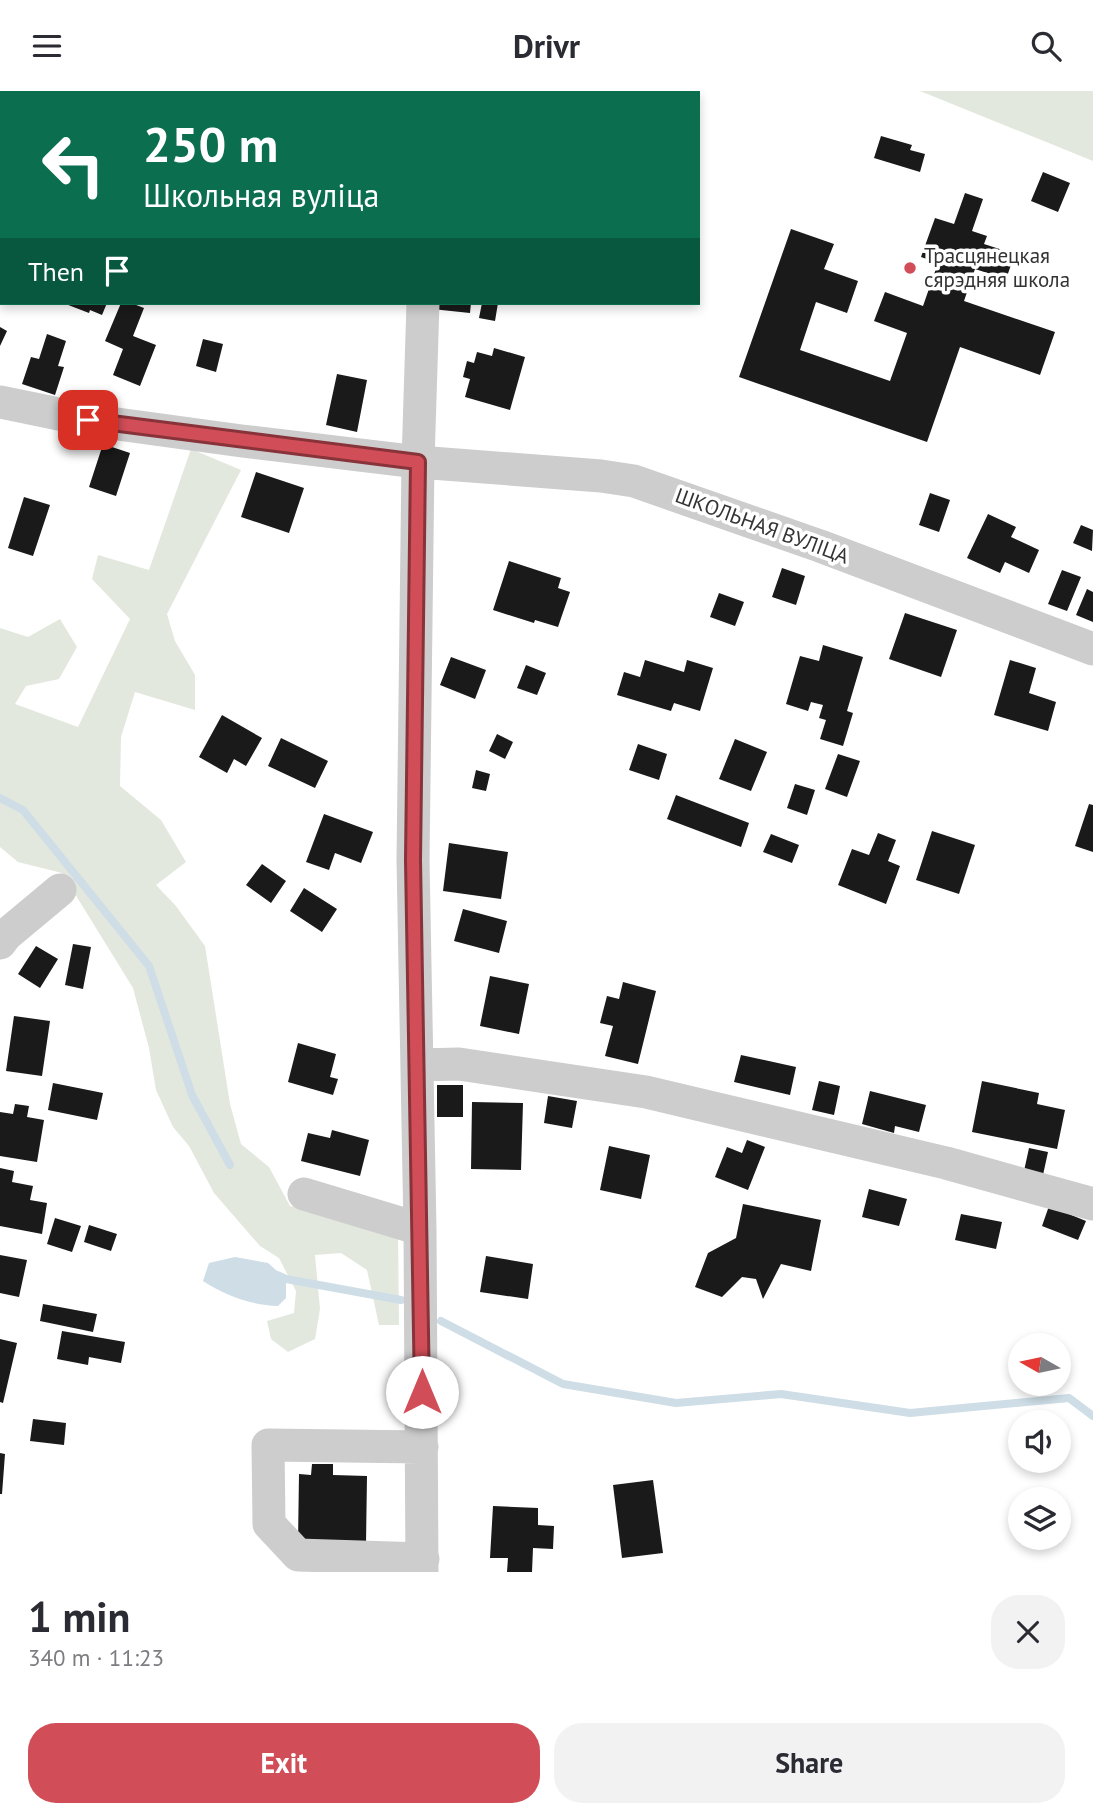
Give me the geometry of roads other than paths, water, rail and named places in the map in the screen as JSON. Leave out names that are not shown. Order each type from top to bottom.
[{"type":"street","points":[[422,1447],[268,1445],[269,1524],[298,1555],[423,1566],[421,1229],[413,860],[418,462],[423,305]]},
{"type":"street","name":"ШКОЛЬНАЯ ВУЛІЦА","points":[[0,403],[88,420],[418,462],[634,481],[820,545],[1093,649]]},
{"type":"street","points":[[0,943],[60,890]]},
{"type":"street","points":[[418,1065],[459,1064],[646,1092],[946,1163],[1093,1204]]},
{"type":"street","points":[[304,1194],[421,1229]]},
{"type":"waterway","points":[[0,798],[23,810],[149,966],[192,1095],[230,1165]]},
{"type":"waterway","points":[[277,1275],[286,1279],[401,1300]]},
{"type":"waterway","points":[[441,1321],[563,1384],[676,1403],[781,1394],[910,1413],[1069,1398],[1093,1416]]},
{"type":"place","name":"Трасцянецкая сярэдняя школа","points":[[910,268]]}]
